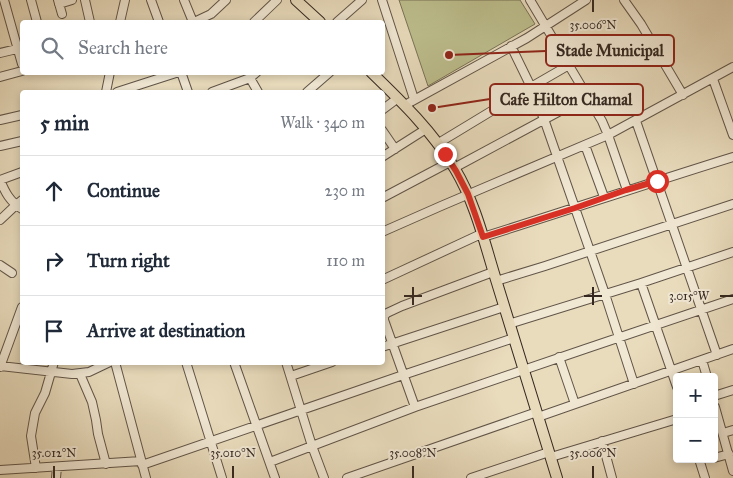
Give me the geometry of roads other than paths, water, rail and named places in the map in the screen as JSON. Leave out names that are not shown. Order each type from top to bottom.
[{"type":"main road","points":[[296,0],[318,20]]},
{"type":"main road","points":[[374,75],[426,129],[452,165],[468,194],[557,478]]},
{"type":"street","points":[[0,52],[20,48],[4,0]]},
{"type":"street","points":[[31,0],[36,20]]},
{"type":"street","points":[[62,14],[59,2],[72,0]]},
{"type":"street","points":[[85,0],[90,20]]},
{"type":"street","points":[[120,20],[125,0]]},
{"type":"street","points":[[150,0],[158,20]]},
{"type":"street","points":[[184,0],[192,20]]},
{"type":"street","points":[[198,20],[212,14],[226,0]]},
{"type":"street","points":[[256,20],[278,0]]},
{"type":"street","points":[[339,20],[361,0]]},
{"type":"street","points":[[382,0],[414,99]]},
{"type":"street","points":[[530,0],[602,121],[626,190]]},
{"type":"street","points":[[385,109],[414,99],[546,26],[586,0]]},
{"type":"street","points":[[624,0],[641,24],[683,95]]},
{"type":"street","points":[[212,14],[214,20]]},
{"type":"street","points":[[511,46],[544,119],[634,384]]},
{"type":"street","points":[[437,144],[569,65]]},
{"type":"street","points":[[385,231],[608,136],[733,67]]},
{"type":"street","points":[[0,77],[20,71]]},
{"type":"street","points":[[106,90],[109,75]]},
{"type":"street","points":[[123,90],[171,75]]},
{"type":"street","points":[[181,75],[187,90]]},
{"type":"street","points":[[238,75],[241,81]]},
{"type":"street","points":[[217,90],[254,75]]},
{"type":"street","points":[[310,90],[327,75]]},
{"type":"street","points":[[250,78],[257,90]]},
{"type":"street","points":[[713,79],[733,134]]},
{"type":"street","points":[[385,197],[588,96]]},
{"type":"street","points":[[0,120],[20,115]]},
{"type":"street","points":[[636,121],[717,355]]},
{"type":"street","points":[[385,155],[426,129]]},
{"type":"street","points":[[385,134],[396,149]]},
{"type":"street","points":[[0,146],[20,141]]},
{"type":"street","points":[[585,145],[604,197]]},
{"type":"street","points":[[385,279],[482,236],[733,157]]},
{"type":"street","points":[[0,220],[20,205],[6,193],[0,180],[20,173]]},
{"type":"street","points":[[385,315],[495,277],[590,252],[733,204]]},
{"type":"street","points":[[510,324],[733,252]]},
{"type":"street","points":[[0,265],[12,273]]},
{"type":"street","points":[[641,283],[673,374]]},
{"type":"street","points":[[270,462],[415,407],[733,299]]},
{"type":"street","points":[[385,346],[504,307]]},
{"type":"street","points":[[20,312],[0,366],[63,374],[80,374],[104,365]]},
{"type":"street","points":[[385,323],[415,407]]},
{"type":"street","points":[[0,470],[141,463],[302,411],[514,338]]},
{"type":"street","points":[[347,478],[537,414],[575,404],[733,349]]},
{"type":"street","points":[[559,357],[575,404]]},
{"type":"street","points":[[702,360],[706,373]]},
{"type":"street","points":[[36,468],[31,436],[36,412],[53,365]]},
{"type":"street","points":[[116,365],[146,478]]},
{"type":"street","points":[[187,365],[222,478]]},
{"type":"street","points":[[235,365],[275,478]]},
{"type":"street","points":[[287,365],[324,478]]},
{"type":"street","points":[[291,376],[323,365]]},
{"type":"street","points":[[80,374],[92,402],[106,464]]},
{"type":"street","points":[[718,395],[733,390]]},
{"type":"street","points":[[718,416],[733,471]]},
{"type":"street","points":[[471,478],[673,420]]},
{"type":"street","points":[[723,433],[733,430]]},
{"type":"street","points":[[602,441],[612,478]]},
{"type":"street","points":[[718,457],[729,454]]},
{"type":"street","points":[[700,463],[704,478]]},
{"type":"street","points":[[56,478],[57,467]]},
{"type":"place","name":"Stade Municipal","points":[[449,55]]},
{"type":"place","name":"Cafe Hilton Chamal","points":[[432,108]]}]
